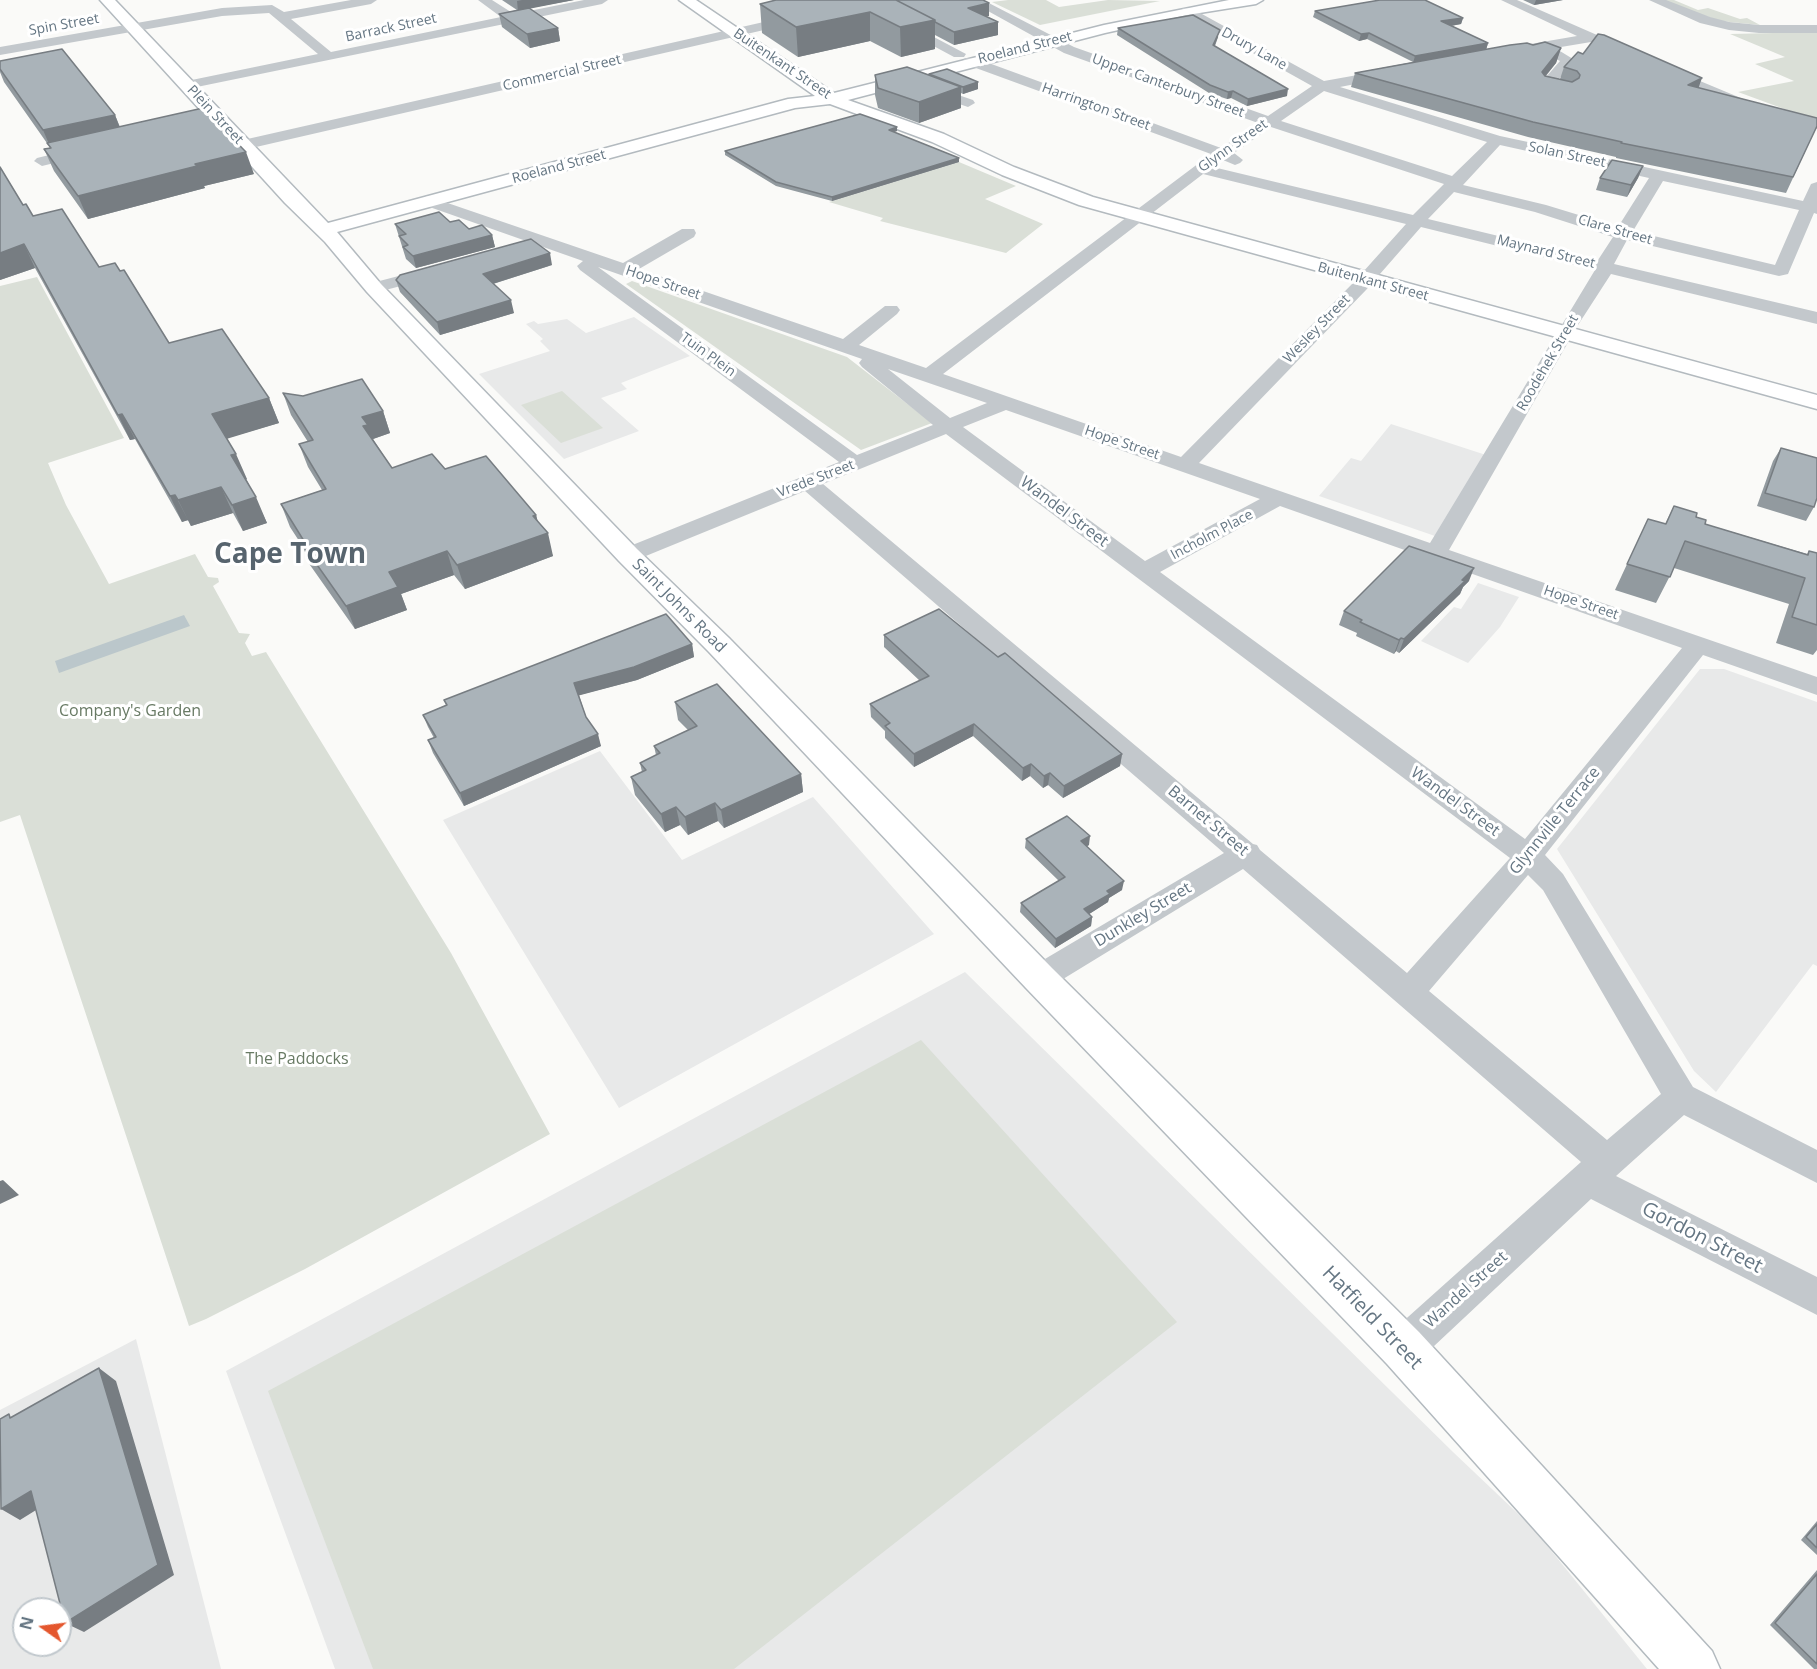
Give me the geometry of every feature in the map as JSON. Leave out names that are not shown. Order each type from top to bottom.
[{"type":"street","name":"Plein Street","points":[[107,0],[187,85],[213,123],[243,145],[323,230]]},
{"type":"street","points":[[131,25],[254,0]]},
{"type":"street","points":[[131,25],[229,11],[371,0]]},
{"type":"street","points":[[484,0],[511,18]]},
{"type":"street","name":"Barrack Street","points":[[187,85],[602,0]]},
{"type":"street","name":"Buitenkant Street","points":[[686,0],[832,94],[1047,187],[1138,216],[1366,280],[1817,402]]},
{"type":"street","points":[[840,9],[858,2],[880,0]]},
{"type":"street","points":[[976,1],[993,0]]},
{"type":"street","name":"Roeland Street","points":[[832,94],[965,58],[1211,0]]},
{"type":"street","name":"Roeland Street","points":[[1178,6],[1257,0]]},
{"type":"street","points":[[1495,54],[1596,40],[1507,0]]},
{"type":"street","points":[[1655,0],[1705,20],[1729,26],[1759,30],[1817,29]]},
{"type":"street","name":"Upper Canterbury Street","points":[[976,1],[1069,50],[1268,122],[1454,185]]},
{"type":"street","name":"Harrington Street","points":[[858,2],[965,58],[1222,153]]},
{"type":"street","name":"Drury Lane","points":[[1178,6],[1322,86]]},
{"type":"street","points":[[271,8],[328,56]]},
{"type":"street","name":"Commercial Street","points":[[243,145],[734,30],[818,14]]},
{"type":"street","name":"Spin Street","points":[[0,45],[131,25]]},
{"type":"street","name":"Spin Street","points":[[0,51],[131,25]]},
{"type":"street","points":[[1541,46],[1566,59],[1567,62],[1546,85],[1566,91]]},
{"type":"street","name":"Roeland Street","points":[[323,230],[794,103],[905,79],[965,58]]},
{"type":"street","points":[[1655,66],[1743,104],[1817,125]]},
{"type":"street","name":"Glynn Street","points":[[930,376],[1200,169],[1322,86],[1403,71]]},
{"type":"street","points":[[905,79],[968,103]]},
{"type":"street","name":"Solan Street","points":[[1322,86],[1497,140],[1813,208]]},
{"type":"street","name":"Wesley Street","points":[[1185,465],[1366,280],[1417,221],[1497,140]]},
{"type":"street","points":[[42,161],[106,146]]},
{"type":"street","name":"Maynard Street","points":[[1222,153],[1249,167],[1257,178],[1274,188]]},
{"type":"street","name":"Maynard Street","points":[[1200,169],[1817,318]]},
{"type":"street","name":"Roodehek Street","points":[[1436,553],[1605,267],[1622,234],[1659,175]]},
{"type":"street","name":"Clare Street","points":[[1454,185],[1540,208],[1622,234],[1779,271],[1782,270],[1813,208]]},
{"type":"street","points":[[1813,208],[1817,187]]},
{"type":"street","name":"Hope Street","points":[[427,201],[1817,686]]},
{"type":"street","name":"Saint Johns Road","points":[[323,230],[374,288],[628,555],[719,645],[1039,978]]},
{"type":"street","points":[[624,270],[688,233]]},
{"type":"street","points":[[515,249],[551,244]]},
{"type":"street","name":"Tuin Plein","points":[[551,244],[855,464]]},
{"type":"street","points":[[374,288],[451,267]]},
{"type":"street","points":[[849,348],[891,310]]},
{"type":"street","name":"Wandel Street","points":[[849,348],[949,427],[1528,856],[1553,882],[1681,1097],[1597,1170],[1403,1348]]},
{"type":"street","name":"Vrede Street","points":[[628,555],[1005,403]]},
{"type":"street","name":"Barnet Street","points":[[807,482],[1247,853],[1408,993],[1597,1170]]},
{"type":"street","name":"Incholm Place","points":[[1144,571],[1279,498]]},
{"type":"street","name":"Glynnville Terrace","points":[[1408,993],[1528,856],[1698,645]]},
{"type":"street","name":"Dunkley Street","points":[[1039,978],[1247,853]]},
{"type":"street","name":"Hatfield Street","points":[[1039,978],[1403,1348],[1694,1669]]},
{"type":"street","points":[[1681,1097],[1817,1167]]},
{"type":"street","name":"Gordon Street","points":[[1597,1170],[1817,1297]]},
{"type":"shaded area","points":[[634,317],[690,356],[621,383],[627,389],[601,398],[639,431],[564,459],[479,374],[550,351],[540,341],[543,339],[526,324],[534,321],[538,324],[567,319],[586,333]]},
{"type":"shaded area","points":[[1391,424],[1486,455],[1435,536],[1319,496],[1351,458],[1361,461]]},
{"type":"shaded area","points":[[1478,583],[1519,597],[1500,627],[1468,663],[1421,641],[1454,607],[1461,609]]},
{"type":"shaded area","points":[[184,615],[190,626],[59,673],[55,661]]},
{"type":"shaded area","points":[[1700,669],[1724,669],[1817,702],[1817,966],[1813,964],[1716,1092],[1694,1071],[1557,849]]},
{"type":"shaded area","points":[[600,751],[682,860],[813,797],[934,934],[619,1108],[443,820]]},
{"type":"shaded area","points":[[965,972],[1532,1527],[1647,1669],[335,1669],[226,1371]]},
{"type":"shaded area","points":[[136,1339],[221,1669],[0,1669],[0,1410]]},
{"type":"green space","points":[[1046,0],[1059,7],[1108,0],[1160,1],[1040,25],[992,2]]},
{"type":"green space","points":[[1661,0],[1674,0],[1698,10],[1708,8],[1740,19],[1747,18],[1760,25],[1720,21]]},
{"type":"green space","points":[[1817,32],[1817,121],[1738,92],[1794,81],[1755,64],[1785,57],[1730,34]]},
{"type":"green space","points":[[959,162],[1016,186],[985,199],[1043,224],[1006,253],[880,221],[883,218],[829,202]]},
{"type":"green space","name":"The Paddocks","points":[[37,277],[124,438],[48,463],[66,505],[109,584],[195,554],[208,577],[218,578],[219,582],[213,586],[239,633],[250,634],[245,643],[252,656],[266,652],[451,953],[550,1134],[305,1269],[189,1326],[20,815],[0,822],[0,286]]},
{"type":"green space","points":[[632,281],[847,357],[932,423],[861,450],[626,284]]},
{"type":"green space","points":[[562,391],[603,428],[561,443],[521,405]]},
{"type":"green space","points":[[921,1040],[1177,1322],[734,1669],[373,1669],[268,1391]]},
{"type":"building","points":[[776,0],[896,0],[935,20],[900,27],[870,12],[796,27],[760,4]]},
{"type":"building","points":[[896,0],[983,0],[989,3],[968,8],[998,22],[954,32]]},
{"type":"building","points":[[1380,0],[1425,0],[1463,18],[1441,21],[1488,43],[1415,56],[1369,33],[1361,34],[1315,11]]},
{"type":"building","points":[[529,8],[558,28],[527,34],[499,14]]},
{"type":"building","points":[[1193,15],[1220,30],[1213,45],[1288,89],[1248,99],[1233,91],[1228,92],[1210,85],[1118,28]]},
{"type":"building","points":[[1598,34],[1702,78],[1688,85],[1817,118],[1817,126],[1793,177],[1621,143],[1533,122],[1355,73],[1510,45],[1527,43],[1533,45],[1545,42],[1561,48],[1542,72],[1545,76],[1572,82],[1580,75],[1577,71],[1564,67],[1578,52],[1583,54]]},
{"type":"building","points":[[62,49],[115,115],[43,130],[0,69],[0,61]]},
{"type":"building","points":[[907,67],[961,87],[919,102],[878,88],[875,75]]},
{"type":"building","points":[[947,69],[978,82],[963,87],[929,74]]},
{"type":"building","points":[[203,108],[246,152],[78,196],[44,149],[51,148],[47,143]]},
{"type":"building","points":[[860,114],[897,127],[889,130],[959,158],[832,197],[776,182],[725,151]]},
{"type":"building","points":[[1612,160],[1643,166],[1631,185],[1600,178]]},
{"type":"building","points":[[0,167],[23,205],[26,204],[33,216],[62,209],[99,267],[115,263],[120,271],[124,270],[169,343],[222,329],[269,398],[212,414],[236,454],[231,455],[256,497],[232,505],[221,487],[178,500],[175,495],[170,496],[122,414],[118,415],[24,244],[0,253]]},
{"type":"building","points":[[439,212],[450,222],[459,220],[469,229],[482,225],[492,235],[413,256],[403,247],[408,245],[399,236],[406,234],[395,224]]},
{"type":"building","points":[[531,239],[550,253],[483,274],[511,300],[437,322],[396,280],[400,275]]},
{"type":"building","points":[[362,379],[383,411],[362,417],[368,425],[363,426],[392,468],[432,454],[445,469],[486,456],[536,515],[533,516],[548,533],[457,565],[447,551],[389,572],[398,587],[346,606],[301,542],[304,541],[281,504],[326,489],[299,444],[313,440],[283,393],[303,396]]},
{"type":"building","points":[[1781,448],[1817,458],[1817,498],[1814,507],[1765,493]]},
{"type":"building","points":[[1674,506],[1697,513],[1696,517],[1706,520],[1705,524],[1808,555],[1809,551],[1817,553],[1817,625],[1792,617],[1805,578],[1685,541],[1670,577],[1627,564],[1648,519],[1666,524]]},
{"type":"building","points":[[1409,546],[1474,568],[1462,580],[1465,581],[1404,639],[1399,640],[1360,622],[1362,620],[1344,611]]},
{"type":"building","points":[[939,609],[998,657],[1005,653],[1122,754],[1064,786],[1050,773],[1044,776],[1031,764],[1023,768],[974,724],[914,754],[885,726],[890,723],[870,704],[929,676],[884,635]]},
{"type":"building","points":[[666,614],[692,644],[634,667],[574,683],[586,717],[598,734],[460,793],[428,740],[436,737],[423,715],[447,705],[444,700]]},
{"type":"building","points":[[717,684],[801,774],[721,810],[715,803],[685,817],[676,807],[661,814],[631,777],[646,770],[640,763],[660,753],[654,746],[697,726],[675,702]]},
{"type":"building","points":[[1067,816],[1090,836],[1081,841],[1124,881],[1107,891],[1110,894],[1084,909],[1092,917],[1056,939],[1021,903],[1065,877],[1026,839]]},
{"type":"building","points":[[99,1368],[158,1565],[72,1619],[72,1597],[58,1597],[31,1491],[1,1509],[0,1419],[9,1414],[10,1418]]},
{"type":"building","points":[[1817,1524],[1817,1548],[1806,1537]]},
{"type":"building","points":[[1817,1574],[1817,1664],[1775,1623]]},
{"type":"district","name":"Cape Town","points":[[290,555]]},
{"type":"park label","name":"Company's Garden","points":[[130,711]]}]
